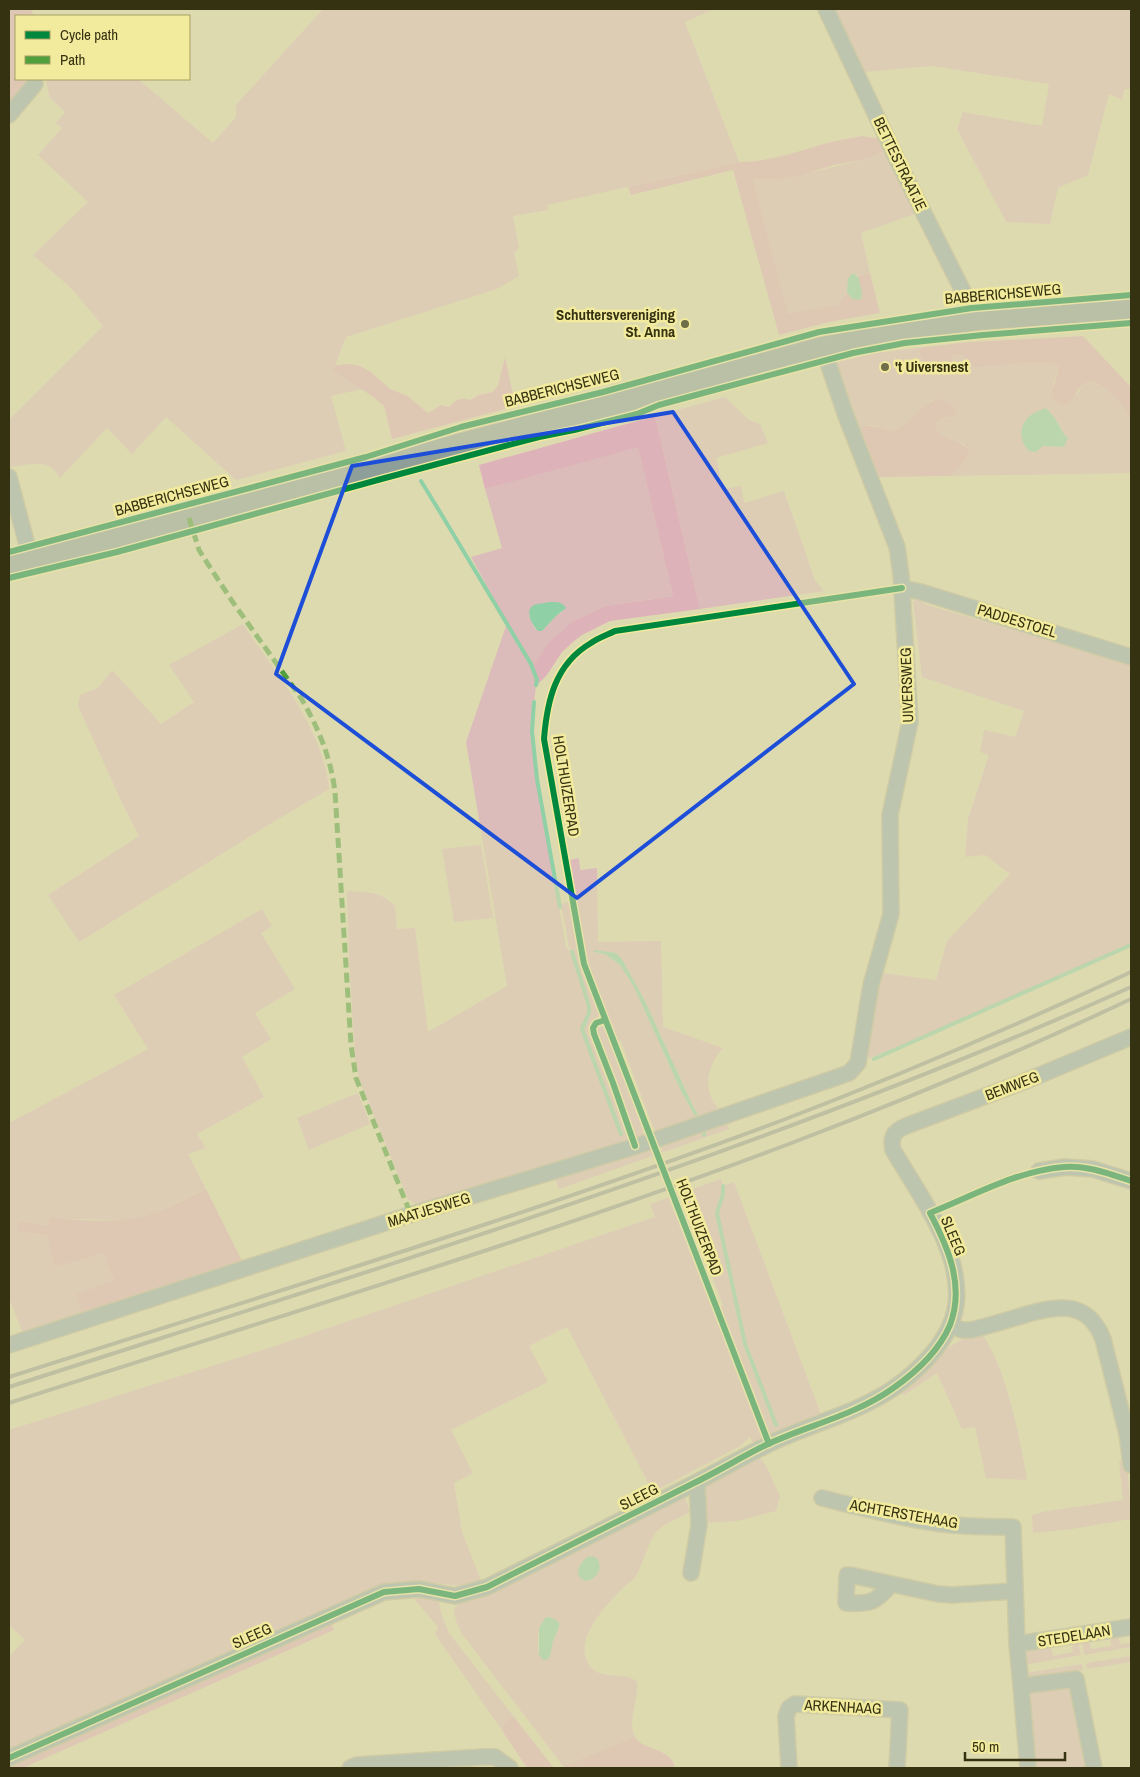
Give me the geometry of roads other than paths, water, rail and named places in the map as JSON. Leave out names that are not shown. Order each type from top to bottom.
[{"type":"main road","name":"BABBERICHSEWEG","points":[[9,565],[822,348],[937,324],[977,318],[1131,308]]},
{"type":"street","name":"BETTESTRAATJE","points":[[826,9],[900,166],[977,318]]},
{"type":"street","points":[[9,116],[35,84]]},
{"type":"street","name":"UIVERSWEG","points":[[822,348],[846,416],[897,547],[902,588],[910,722],[890,815],[891,914],[871,985],[858,1063],[849,1073]]},
{"type":"street","points":[[9,477],[31,560]]},
{"type":"street","name":"PADDESTOEL","points":[[902,588],[921,592],[1131,657]]},
{"type":"street","name":"BEMWEG","points":[[893,1135],[906,1126],[1028,1080],[1131,1037]]},
{"type":"street","name":"MAATJESWEG","points":[[9,1345],[411,1215],[643,1144],[849,1073]]},
{"type":"street","name":"SLEEG","points":[[9,1758],[384,1592],[419,1589],[455,1596],[488,1587],[769,1444],[863,1406],[892,1389],[916,1369],[937,1347],[950,1325],[956,1305],[956,1282],[944,1238],[893,1150],[891,1142],[893,1135]]},
{"type":"street","points":[[1039,1171],[1065,1167],[1093,1169],[1131,1181]]},
{"type":"street","points":[[950,1325],[962,1330],[971,1330],[1044,1310],[1062,1307],[1074,1309],[1092,1319],[1098,1326],[1103,1338],[1127,1434],[1131,1465]]},
{"type":"street","points":[[691,1573],[699,1525],[697,1482]]},
{"type":"street","name":"ACHTERSTEHAAG","points":[[822,1498],[935,1523],[980,1527],[1013,1527],[1017,1644],[1021,1686]]},
{"type":"street","points":[[890,1584],[938,1594],[1015,1591]]},
{"type":"street","name":"STEDELAAN","points":[[1017,1644],[1131,1627]]},
{"type":"street","points":[[1028,1768],[1021,1686],[1076,1679],[1094,1768]]},
{"type":"street","name":"ARKENHAAG","points":[[789,1768],[786,1716],[789,1708],[795,1704],[900,1710],[897,1768]]},
{"type":"street","points":[[350,1768],[357,1765],[495,1757],[510,1768]]},
{"type":"waterway","points":[[421,481],[531,664],[537,680],[536,685]]},
{"type":"waterway","points":[[534,702],[532,731],[537,779],[560,907]]},
{"type":"waterway","points":[[874,1059],[1131,945]]},
{"type":"waterway","points":[[572,952],[589,1006],[589,1013],[582,1029],[621,1134]]},
{"type":"waterway","points":[[723,1186],[723,1194],[717,1213],[745,1344],[776,1425]]},
{"type":"railway","points":[[9,1377],[398,1253],[687,1155],[783,1120],[915,1067],[1131,972]]},
{"type":"railway","points":[[9,1387],[434,1250],[716,1153],[856,1101],[994,1046],[1131,987]]},
{"type":"railway","points":[[9,1403],[400,1278],[692,1180],[919,1093],[1047,1038],[1131,999]]},
{"type":"place","name":"Schuttersvereniging St. Anna","points":[[685,324]]},
{"type":"place","name":"'t Uiversnest","points":[[885,367]]}]
